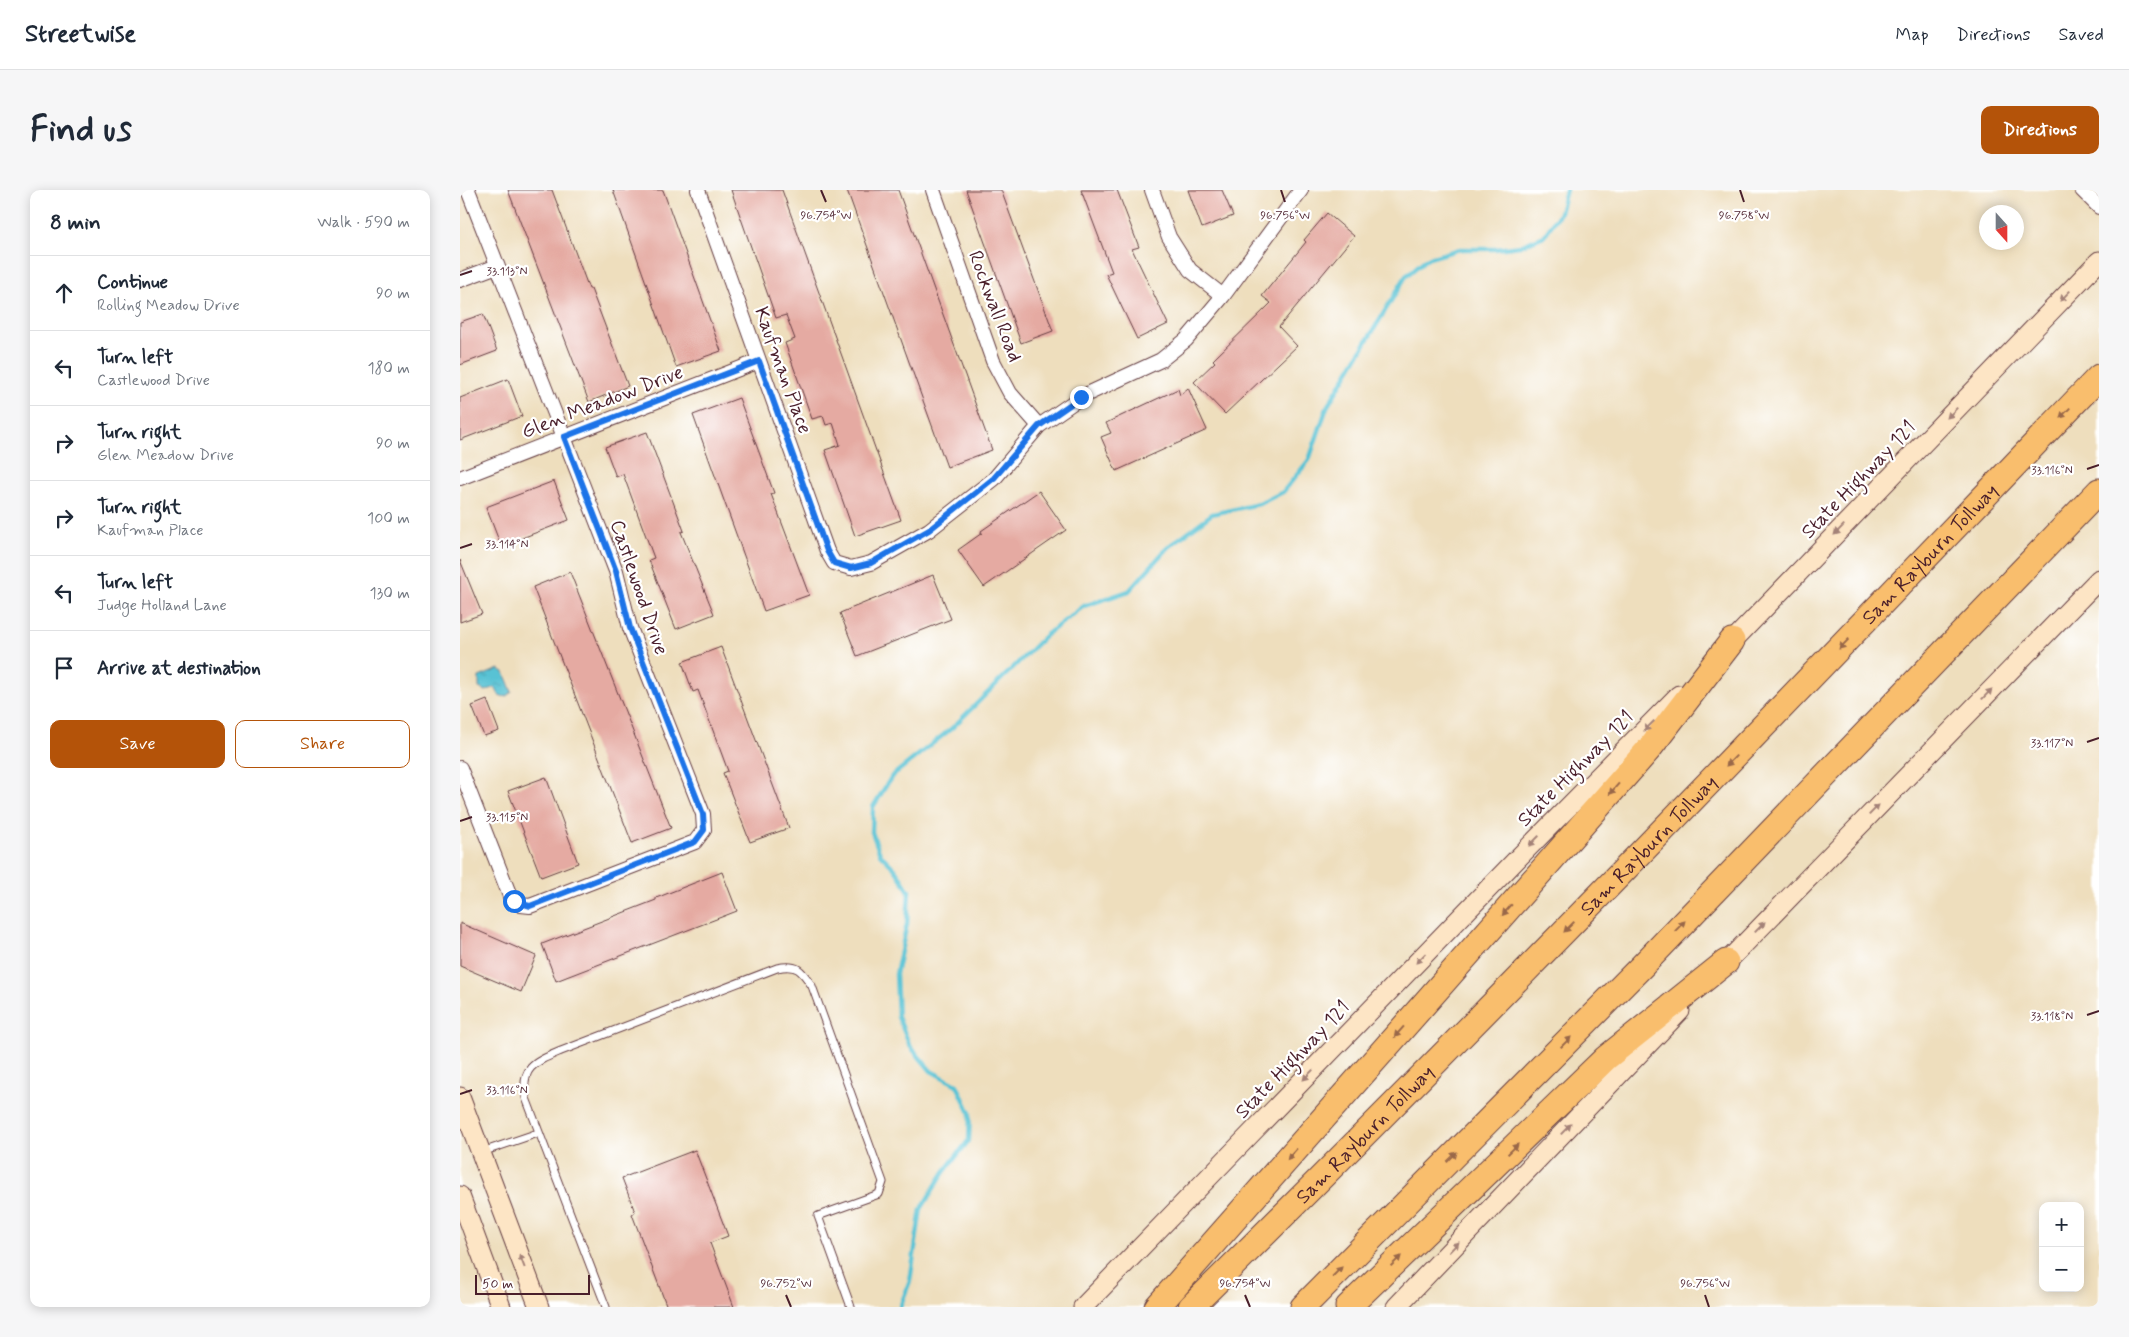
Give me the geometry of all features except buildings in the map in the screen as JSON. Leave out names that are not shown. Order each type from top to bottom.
[{"type":"highway","name":"Sam Rayburn Tollway","points":[[1191,1307],[1307,1193],[1664,831],[2099,377]]},
{"type":"highway","points":[[1303,1307],[1642,966],[2099,491]]},
{"type":"highway","points":[[1157,1307],[1650,749],[1732,641]]},
{"type":"highway","points":[[1348,1307],[1606,1058],[1726,962]]},
{"type":"main road","name":"State Highway 121","points":[[1083,1307],[1520,856],[1732,641],[2099,261]]},
{"type":"main road","points":[[1396,1307],[1726,962],[2099,579]]},
{"type":"main road","points":[[460,1097],[539,1307]]},
{"type":"main road","points":[[460,1196],[501,1307]]},
{"type":"street","name":"Castlewood Drive","points":[[460,768],[510,896],[521,904],[530,906],[695,842],[704,830],[703,814],[630,628],[616,571],[468,190]]},
{"type":"street","name":"Kaufman Place","points":[[698,190],[827,551],[834,563],[851,568],[871,563],[929,530],[994,478],[1039,426]]},
{"type":"street","name":"Rockwall Road","points":[[933,190],[992,360],[1010,394],[1039,426]]},
{"type":"street","points":[[1152,190],[1170,237],[1190,270],[1223,296]]},
{"type":"street","points":[[1039,426],[1081,397],[1161,360],[1186,340],[1223,296],[1301,190]]},
{"type":"street","points":[[2082,190],[2099,207]]},
{"type":"street","points":[[460,280],[497,266]]},
{"type":"street","name":"Glen Meadow Drive","points":[[460,478],[759,361]]},
{"type":"lane","points":[[606,1307],[538,1133],[523,1082],[528,1070],[542,1059],[777,968],[789,966],[801,970],[812,986],[883,1182],[879,1194],[818,1216],[851,1307]]},
{"type":"lane","points":[[481,1152],[538,1133]]},
{"type":"water","points":[[499,669],[504,672],[512,692],[505,697],[499,695],[495,687],[486,691],[479,688],[479,677]]},
{"type":"waterway","points":[[900,1307],[910,1281],[921,1209],[944,1172],[969,1140],[970,1113],[957,1085],[931,1071],[910,1046],[898,1017],[896,974],[907,924],[909,891],[895,869],[880,854],[872,832],[873,807],[892,776],[952,728],[1046,635],[1084,606],[1129,591],[1168,547],[1212,514],[1259,504],[1283,492],[1309,460],[1327,407],[1406,276],[1426,259],[1460,249],[1496,249],[1520,246],[1544,236],[1560,213],[1566,190]]},
{"type":"route","points":[[514,901],[530,906],[695,842],[704,830],[703,814],[630,628],[616,571],[564,437],[759,361],[827,551],[834,563],[851,568],[871,563],[929,530],[994,478],[1039,426],[1081,397]]}]
